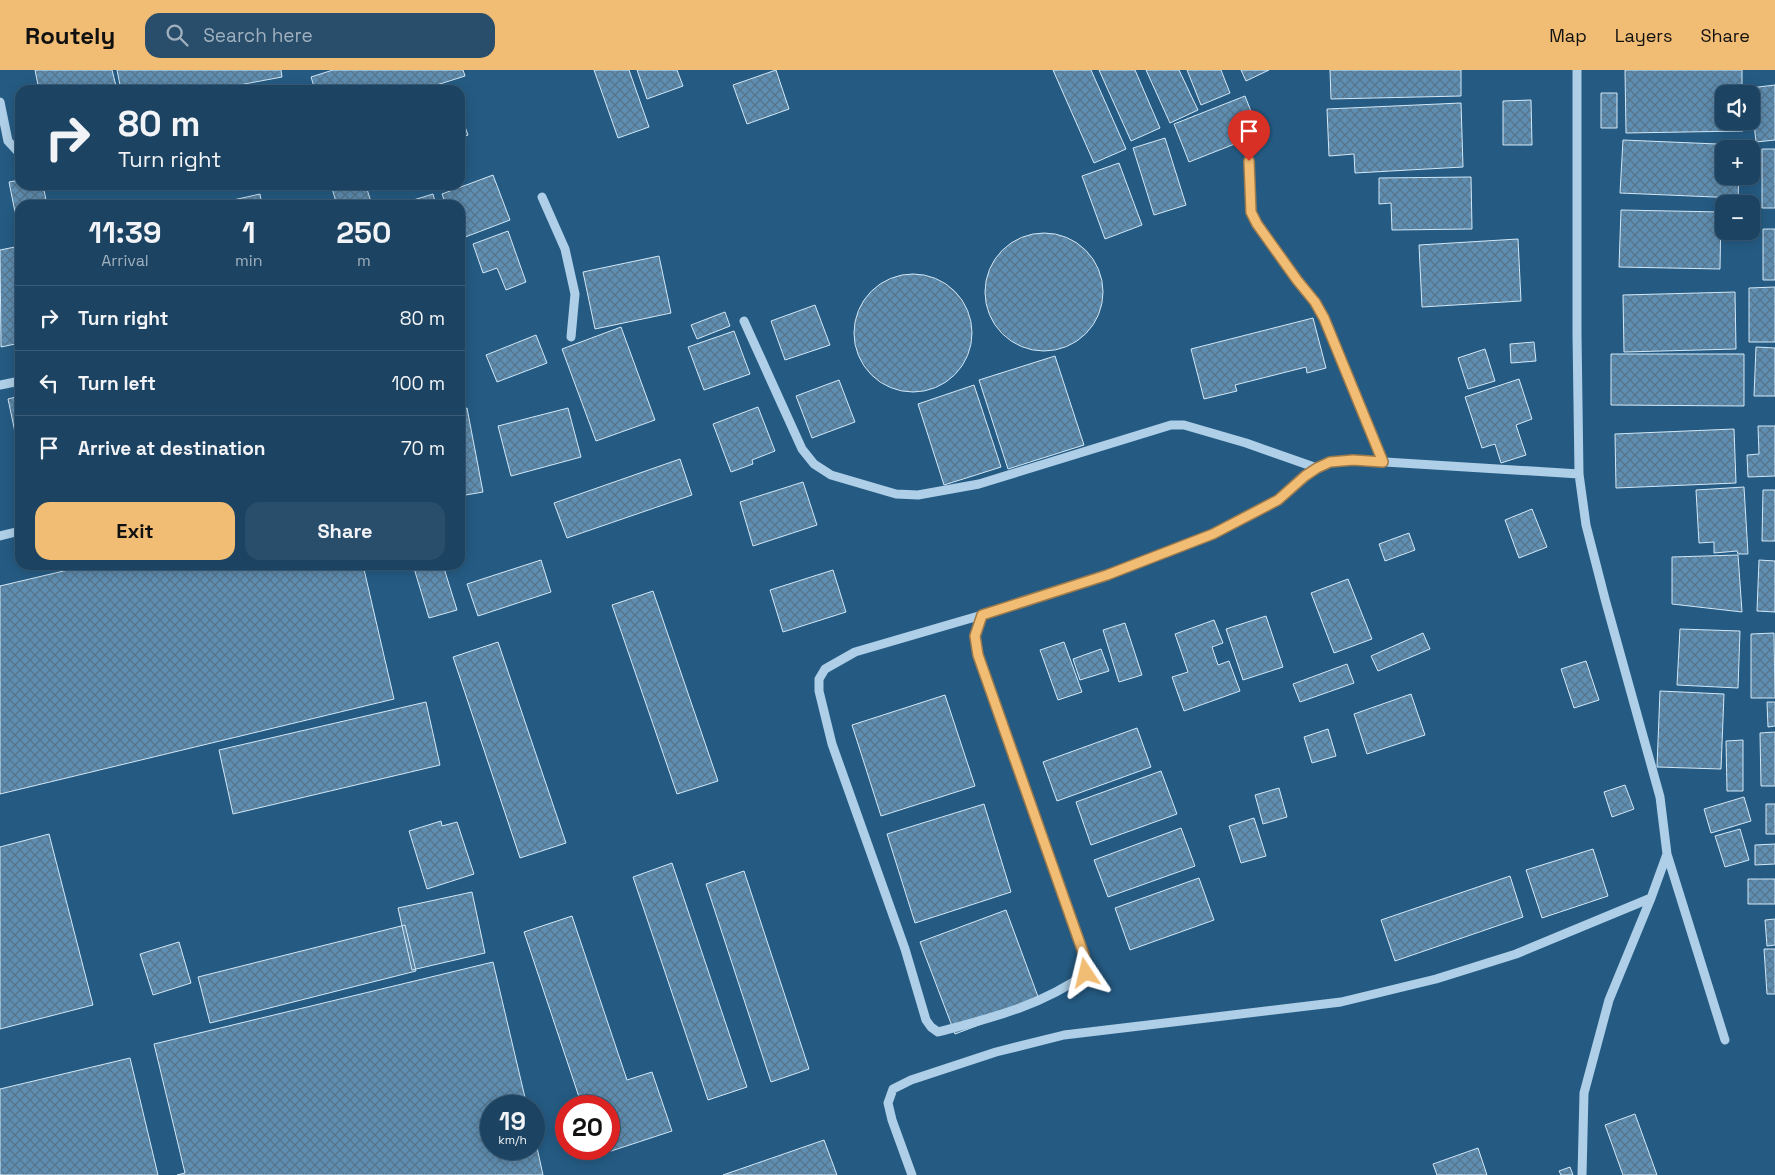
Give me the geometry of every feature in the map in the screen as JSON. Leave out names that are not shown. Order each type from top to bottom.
[{"type":"street","points":[[1577,70],[1576,334],[1579,474],[1586,524],[1660,797],[1667,854],[1725,1040]]},
{"type":"street","points":[[0,102],[8,141],[15,149]]},
{"type":"street","points":[[1249,161],[1251,212],[1257,224],[1315,302],[1324,318],[1383,462]]},
{"type":"street","points":[[542,197],[565,249],[575,294],[571,337]]},
{"type":"street","points":[[744,321],[802,449],[814,464],[831,475],[896,494],[918,495],[979,484],[1171,425],[1184,425],[1317,468]]},
{"type":"street","points":[[0,385],[15,382]]},
{"type":"street","points":[[982,615],[975,636],[978,655],[1084,955],[1086,973],[1069,986],[1017,1010],[938,1032],[926,1020],[905,949],[832,744],[818,691],[819,679],[824,669],[855,652],[982,615],[1107,575],[1213,534],[1278,500],[1317,468],[1330,462],[1353,460],[1579,474]]},
{"type":"street","points":[[0,536],[15,532]]},
{"type":"street","points":[[1582,1175],[1584,1094],[1609,1000],[1667,854]]},
{"type":"street","points":[[912,1175],[892,1120],[888,1103],[893,1089],[911,1080],[996,1052],[1064,1035],[1341,1002],[1436,979],[1516,954],[1651,898]]},
{"type":"building","points":[[35,70],[112,70],[116,85],[38,85]]},
{"type":"building","points":[[117,70],[281,70],[282,77],[239,85],[120,85]]},
{"type":"building","points":[[333,70],[463,70],[465,76],[437,85],[313,85],[311,77]]},
{"type":"building","points":[[594,70],[629,70],[649,127],[618,138]]},
{"type":"building","points":[[637,70],[677,70],[683,86],[647,99]]},
{"type":"building","points":[[776,70],[789,109],[747,124],[733,85]]},
{"type":"building","points":[[1053,70],[1091,70],[1126,149],[1094,163]]},
{"type":"building","points":[[1099,70],[1135,70],[1160,128],[1131,141]]},
{"type":"building","points":[[1146,70],[1179,70],[1198,110],[1170,123]]},
{"type":"building","points":[[1187,70],[1221,70],[1230,93],[1201,105]]},
{"type":"building","points":[[1241,70],[1269,70],[1246,81]]},
{"type":"building","points":[[1330,70],[1461,70],[1461,96],[1331,99]]},
{"type":"building","points":[[1625,70],[1742,70],[1742,85],[1715,85],[1715,130],[1743,131],[1626,133]]},
{"type":"building","points":[[1775,85],[1775,140],[1760,142],[1756,140],[1755,130],[1760,130],[1760,87]]},
{"type":"building","points":[[1601,93],[1617,93],[1617,128],[1601,128]]},
{"type":"building","points":[[1245,96],[1260,134],[1189,162],[1174,124]]},
{"type":"building","points":[[1531,100],[1532,145],[1503,145],[1503,101]]},
{"type":"building","points":[[1461,103],[1463,167],[1355,173],[1354,154],[1329,156],[1327,109]]},
{"type":"building","points":[[1165,138],[1186,205],[1154,215],[1133,148]]},
{"type":"building","points":[[1623,140],[1715,144],[1715,185],[1739,185],[1738,195],[1715,195],[1715,197],[1620,193]]},
{"type":"building","points":[[1762,149],[1775,149],[1775,208],[1762,208]]},
{"type":"building","points":[[1119,163],[1142,225],[1105,239],[1082,176]]},
{"type":"building","points":[[493,175],[510,220],[465,237],[465,200],[444,200],[442,194],[453,190],[465,190],[465,185]]},
{"type":"building","points":[[1471,177],[1472,229],[1392,230],[1391,203],[1379,204],[1379,178]]},
{"type":"building","points":[[15,181],[15,190],[44,190],[46,200],[15,200],[15,212],[9,182]]},
{"type":"building","points":[[332,190],[367,190],[370,200],[336,200]]},
{"type":"building","points":[[260,194],[261,200],[233,200]]},
{"type":"building","points":[[433,194],[435,200],[413,200]]},
{"type":"building","points":[[1621,210],[1715,212],[1715,240],[1721,240],[1720,269],[1619,267]]},
{"type":"building","points":[[1763,229],[1775,229],[1775,280],[1763,280]]},
{"type":"building","points":[[508,231],[526,282],[506,290],[497,268],[483,273],[473,244]]},
{"type":"building","points":[[1044,233],[1066,238],[1086,250],[1098,270],[1103,292],[1098,314],[1086,334],[1066,346],[1044,351],[1022,346],[1002,334],[990,314],[985,292],[990,270],[1002,250],[1022,238]]},
{"type":"building","points":[[1518,239],[1521,301],[1422,307],[1419,245]]},
{"type":"building","points":[[15,247],[15,344],[1,347],[0,250]]},
{"type":"building","points":[[659,256],[671,313],[595,329],[583,272]]},
{"type":"building","points":[[913,274],[935,279],[955,291],[967,311],[972,333],[967,355],[955,375],[935,387],[913,392],[891,387],[871,375],[859,355],[854,333],[859,311],[871,291],[891,279]]},
{"type":"building","points":[[1775,287],[1775,342],[1749,342],[1749,288]]},
{"type":"building","points":[[1735,292],[1736,349],[1624,352],[1623,295]]},
{"type":"building","points":[[815,305],[830,345],[785,360],[771,321]]},
{"type":"building","points":[[725,312],[730,326],[697,339],[691,325]]},
{"type":"building","points":[[1313,318],[1326,368],[1307,373],[1306,367],[1235,385],[1237,391],[1204,399],[1191,349]]},
{"type":"building","points":[[621,327],[655,420],[596,441],[562,349]]},
{"type":"building","points":[[734,331],[750,374],[704,390],[688,347]]},
{"type":"building","points":[[536,335],[547,363],[497,382],[486,355]]},
{"type":"building","points":[[1534,342],[1536,361],[1511,363],[1510,344]]},
{"type":"building","points":[[1756,347],[1775,348],[1775,396],[1754,396]]},
{"type":"building","points":[[1485,349],[1495,381],[1468,389],[1458,358]]},
{"type":"building","points":[[1611,354],[1744,354],[1744,406],[1611,405]]},
{"type":"building","points":[[1055,356],[1084,445],[1008,469],[979,380]]},
{"type":"building","points":[[1519,379],[1532,419],[1516,425],[1526,455],[1501,463],[1495,444],[1482,448],[1465,397]]},
{"type":"building","points":[[839,380],[855,422],[812,438],[796,396]]},
{"type":"building","points":[[974,385],[1001,467],[944,485],[918,404]]},
{"type":"building","points":[[15,397],[15,432],[8,399]]},
{"type":"building","points":[[758,407],[775,451],[752,460],[753,464],[731,472],[713,424]]},
{"type":"building","points":[[467,408],[483,492],[465,495],[465,409]]},
{"type":"building","points":[[568,408],[581,457],[511,476],[498,426]]},
{"type":"building","points":[[1758,426],[1775,426],[1775,476],[1748,477],[1747,455],[1759,454]]},
{"type":"building","points":[[1734,429],[1736,483],[1616,488],[1615,434]]},
{"type":"building","points":[[680,459],[692,495],[567,538],[554,503]]},
{"type":"building","points":[[803,482],[817,525],[753,546],[740,502]]},
{"type":"building","points":[[1744,487],[1748,554],[1738,554],[1737,551],[1714,553],[1714,542],[1699,543],[1696,490]]},
{"type":"building","points":[[1763,490],[1775,490],[1775,541],[1762,541]]},
{"type":"building","points":[[1532,509],[1547,547],[1519,558],[1505,520]]},
{"type":"building","points":[[1409,533],[1415,550],[1385,561],[1379,544]]},
{"type":"building","points":[[1738,555],[1742,612],[1672,604],[1672,557]]},
{"type":"building","points":[[541,560],[551,592],[478,616],[467,584]]},
{"type":"building","points":[[1759,560],[1775,561],[1775,612],[1757,611]]},
{"type":"building","points":[[68,570],[364,570],[394,699],[0,794],[0,586]]},
{"type":"building","points":[[415,570],[445,570],[457,610],[429,618]]},
{"type":"building","points":[[833,570],[846,612],[783,632],[770,590]]},
{"type":"building","points":[[1348,579],[1372,639],[1334,653],[1311,593]]},
{"type":"building","points":[[653,591],[718,781],[677,794],[612,605]]},
{"type":"building","points":[[1266,616],[1283,667],[1243,680],[1226,629]]},
{"type":"building","points":[[1214,620],[1223,643],[1212,647],[1218,665],[1229,661],[1240,691],[1184,711],[1172,677],[1188,672],[1175,634]]},
{"type":"building","points":[[1125,623],[1142,675],[1119,682],[1103,630]]},
{"type":"building","points":[[1680,629],[1740,631],[1738,688],[1677,685]]},
{"type":"building","points":[[1423,633],[1430,649],[1378,671],[1371,656]]},
{"type":"building","points":[[1774,633],[1775,698],[1751,698],[1751,634]]},
{"type":"building","points":[[498,642],[566,843],[520,858],[453,657]]},
{"type":"building","points":[[1064,642],[1082,692],[1058,700],[1040,650]]},
{"type":"building","points":[[1101,649],[1109,671],[1080,680],[1073,659]]},
{"type":"building","points":[[1586,661],[1599,700],[1574,708],[1561,669]]},
{"type":"building","points":[[1347,664],[1354,683],[1300,702],[1293,684]]},
{"type":"building","points":[[1660,691],[1724,694],[1721,769],[1657,767]]},
{"type":"building","points":[[1411,694],[1425,735],[1367,754],[1354,714]]},
{"type":"building","points":[[945,695],[975,786],[881,816],[852,725]]},
{"type":"building","points":[[426,702],[440,765],[233,814],[219,750]]},
{"type":"building","points":[[1767,702],[1775,702],[1775,726],[1768,727]]},
{"type":"building","points":[[1137,728],[1151,767],[1057,801],[1043,762]]},
{"type":"building","points":[[1328,729],[1336,756],[1312,763],[1304,737]]},
{"type":"building","points":[[1775,732],[1775,786],[1761,786],[1760,733]]},
{"type":"building","points":[[1743,740],[1743,791],[1727,791],[1726,741]]},
{"type":"building","points":[[1161,771],[1177,814],[1091,845],[1076,802]]},
{"type":"building","points":[[1625,785],[1634,809],[1612,817],[1604,792]]},
{"type":"building","points":[[1279,788],[1287,817],[1263,824],[1255,795]]},
{"type":"building","points":[[1744,797],[1751,821],[1711,833],[1704,809]]},
{"type":"building","points":[[984,804],[1011,892],[915,923],[887,834]]},
{"type":"building","points":[[1766,804],[1775,804],[1775,834],[1766,834]]},
{"type":"building","points":[[1254,818],[1266,856],[1241,863],[1229,826]]},
{"type":"building","points":[[441,821],[442,826],[457,822],[474,874],[427,889],[409,831]]},
{"type":"building","points":[[1181,828],[1195,866],[1108,897],[1094,860]]},
{"type":"building","points":[[1740,829],[1749,860],[1725,867],[1715,836]]},
{"type":"building","points":[[49,834],[93,1005],[0,1029],[0,847]]},
{"type":"building","points":[[1775,844],[1775,864],[1755,865],[1755,845]]},
{"type":"building","points":[[1593,849],[1608,896],[1542,918],[1526,870]]},
{"type":"building","points":[[672,863],[747,1087],[708,1100],[633,877]]},
{"type":"building","points":[[744,871],[809,1069],[771,1082],[706,884]]},
{"type":"building","points":[[1510,876],[1523,917],[1395,961],[1381,920]]},
{"type":"building","points":[[1199,878],[1214,920],[1130,950],[1115,908]]},
{"type":"building","points":[[1748,879],[1775,879],[1775,904],[1748,904]]},
{"type":"building","points":[[472,892],[485,953],[412,970],[398,908]]},
{"type":"building","points":[[1006,910],[1040,1002],[955,1034],[920,942]]},
{"type":"building","points":[[572,916],[627,1080],[652,1072],[672,1131],[620,1148],[620,1095],[578,1095],[524,932]]},
{"type":"building","points":[[1775,919],[1775,945],[1767,946],[1765,920]]},
{"type":"building","points":[[405,925],[416,971],[210,1023],[198,977]]},
{"type":"building","points":[[179,942],[191,983],[153,995],[140,954]]},
{"type":"building","points":[[1764,949],[1775,949],[1775,994],[1767,994]]},
{"type":"building","points":[[493,962],[524,1095],[480,1095],[480,1160],[540,1160],[543,1175],[177,1175],[185,1173],[154,1044]]},
{"type":"building","points":[[130,1058],[158,1175],[0,1175],[0,1089]]},
{"type":"building","points":[[1635,1114],[1657,1175],[1623,1175],[1605,1125]]},
{"type":"building","points":[[824,1140],[837,1175],[723,1175]]},
{"type":"building","points":[[1478,1148],[1487,1175],[1437,1175],[1433,1164]]},
{"type":"building","points":[[1570,1167],[1573,1175],[1561,1175],[1559,1171]]},
{"type":"route","points":[[1086,973],[1084,955],[978,655],[975,636],[982,615],[1107,575],[1213,534],[1278,500],[1305,476],[1330,462],[1353,460],[1383,462],[1324,318],[1315,302],[1257,224],[1251,212],[1249,161]]}]
